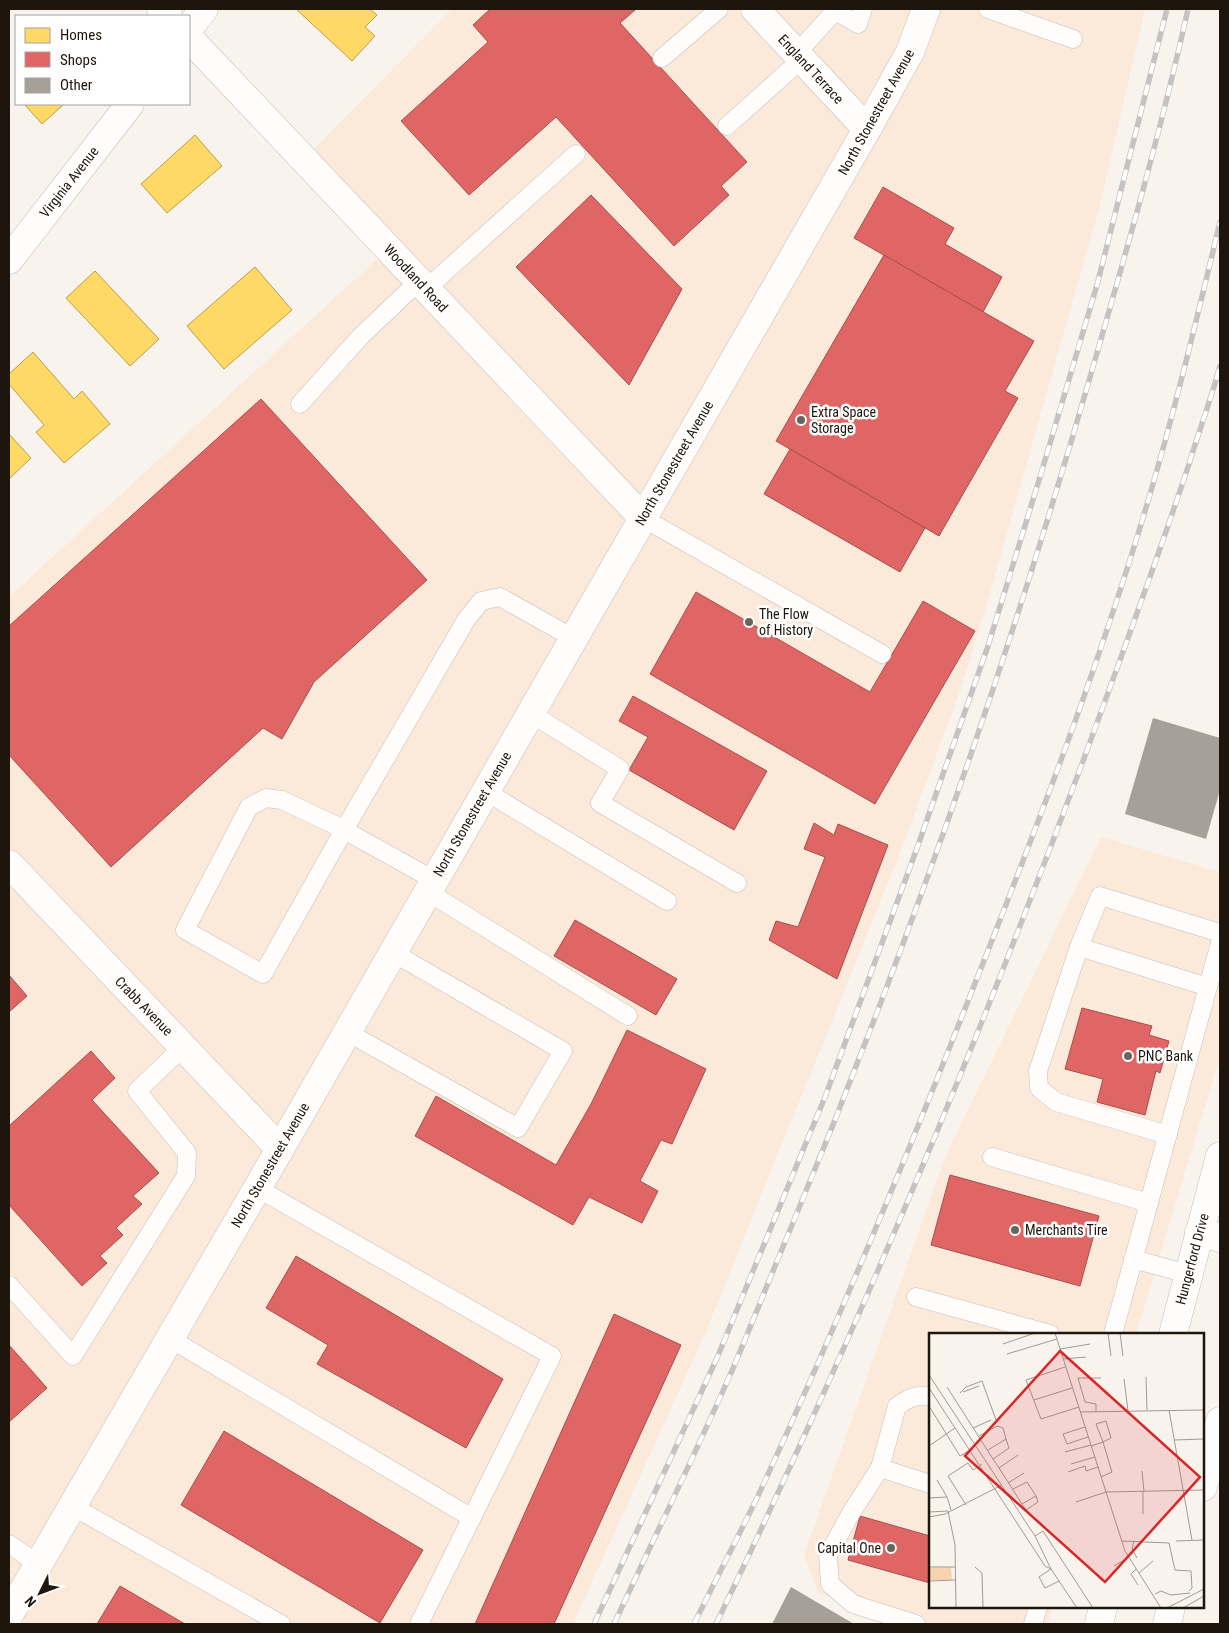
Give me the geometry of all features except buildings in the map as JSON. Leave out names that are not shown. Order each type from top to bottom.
[{"type":"street","points":[[190,27],[204,9]]},
{"type":"street","name":"England Terrace","points":[[756,9],[867,129]]},
{"type":"street","name":"North Stonestreet Avenue","points":[[9,1615],[280,1149],[867,129],[910,52],[926,9]]},
{"type":"street","name":"Woodland Road","points":[[190,39],[643,518]]},
{"type":"street","name":"Virginia Avenue","points":[[9,260],[129,105]]},
{"type":"street","name":"Crabb Avenue","points":[[9,864],[280,1149]]},
{"type":"street","name":"Hungerford Drive","points":[[1173,1333],[1188,1274],[1210,1235],[1220,1156]]},
{"type":"street","points":[[1207,1485],[1220,1421]]},
{"type":"street","points":[[1099,1624],[1104,1608]]},
{"type":"street","points":[[1167,1624],[1171,1608]]},
{"type":"lane","points":[[662,58],[719,9]]},
{"type":"lane","points":[[727,126],[799,56],[835,12],[858,24],[863,9]]},
{"type":"lane","points":[[988,9],[1073,39]]},
{"type":"lane","points":[[300,404],[361,336],[576,154]]},
{"type":"lane","points":[[643,518],[882,654]]},
{"type":"lane","points":[[573,638],[500,597],[481,601],[466,620],[344,830],[263,974],[186,930],[249,807],[266,798],[282,800],[344,830],[628,1016]]},
{"type":"lane","points":[[530,713],[620,769],[600,803],[736,883]]},
{"type":"lane","points":[[485,792],[666,901]]},
{"type":"lane","points":[[1168,1136],[1056,1102],[1039,1088],[1038,1071],[1078,947],[1100,896],[1220,933]]},
{"type":"lane","points":[[1113,1333],[1220,943]]},
{"type":"lane","points":[[1078,947],[1208,987]]},
{"type":"lane","points":[[347,1032],[518,1128],[563,1051],[392,952]]},
{"type":"lane","points":[[9,1285],[73,1356],[186,1176],[187,1153],[137,1091],[183,1047]]},
{"type":"lane","points":[[992,1157],[1149,1203]]},
{"type":"lane","points":[[257,1188],[552,1356],[419,1624]]},
{"type":"lane","points":[[1134,1259],[1188,1274]]},
{"type":"lane","points":[[916,1297],[1046,1333]]},
{"type":"lane","points":[[170,1338],[472,1518]]},
{"type":"lane","points":[[916,1624],[853,1604],[830,1584],[828,1555],[880,1468],[897,1406],[912,1397],[924,1395],[929,1397]]},
{"type":"lane","points":[[880,1468],[929,1484]]},
{"type":"lane","points":[[72,1506],[281,1624]]},
{"type":"lane","points":[[9,1544],[38,1564]]},
{"type":"lane","points":[[1033,1624],[1038,1608]]},
{"type":"shaded area","points":[[452,9],[1145,9],[1100,205],[988,600],[960,691],[901,851],[704,1336],[573,1624],[9,1624],[9,597],[388,249],[304,159]]},
{"type":"shaded area","points":[[1101,837],[1220,872],[1220,1057],[1136,1333],[929,1333],[929,1608],[1053,1608],[1048,1624],[904,1624],[818,1593],[804,1555],[945,1157]]},
{"type":"railway","points":[[594,1624],[717,1358],[825,1097],[916,851],[988,646],[1040,477],[1097,285],[1167,9]]},
{"type":"railway","points":[[614,1624],[705,1431],[741,1349],[873,1022],[951,812],[1023,599],[1088,384],[1154,150],[1188,9]]},
{"type":"railway","points":[[694,1624],[758,1496],[868,1248],[920,1122],[1039,820],[1103,641],[1142,521],[1174,410],[1220,222]]},
{"type":"railway","points":[[716,1624],[816,1410],[957,1084],[1044,864],[1139,609],[1189,464],[1220,366]]},
{"type":"place","name":"Extra Space Storage","points":[[801,420]]},
{"type":"place","name":"The Flow of History","points":[[749,622]]},
{"type":"place","name":"PNC Bank","points":[[1128,1056]]},
{"type":"place","name":"Merchants Tire","points":[[1015,1230]]},
{"type":"place","name":"Capital One","points":[[891,1548]]}]
